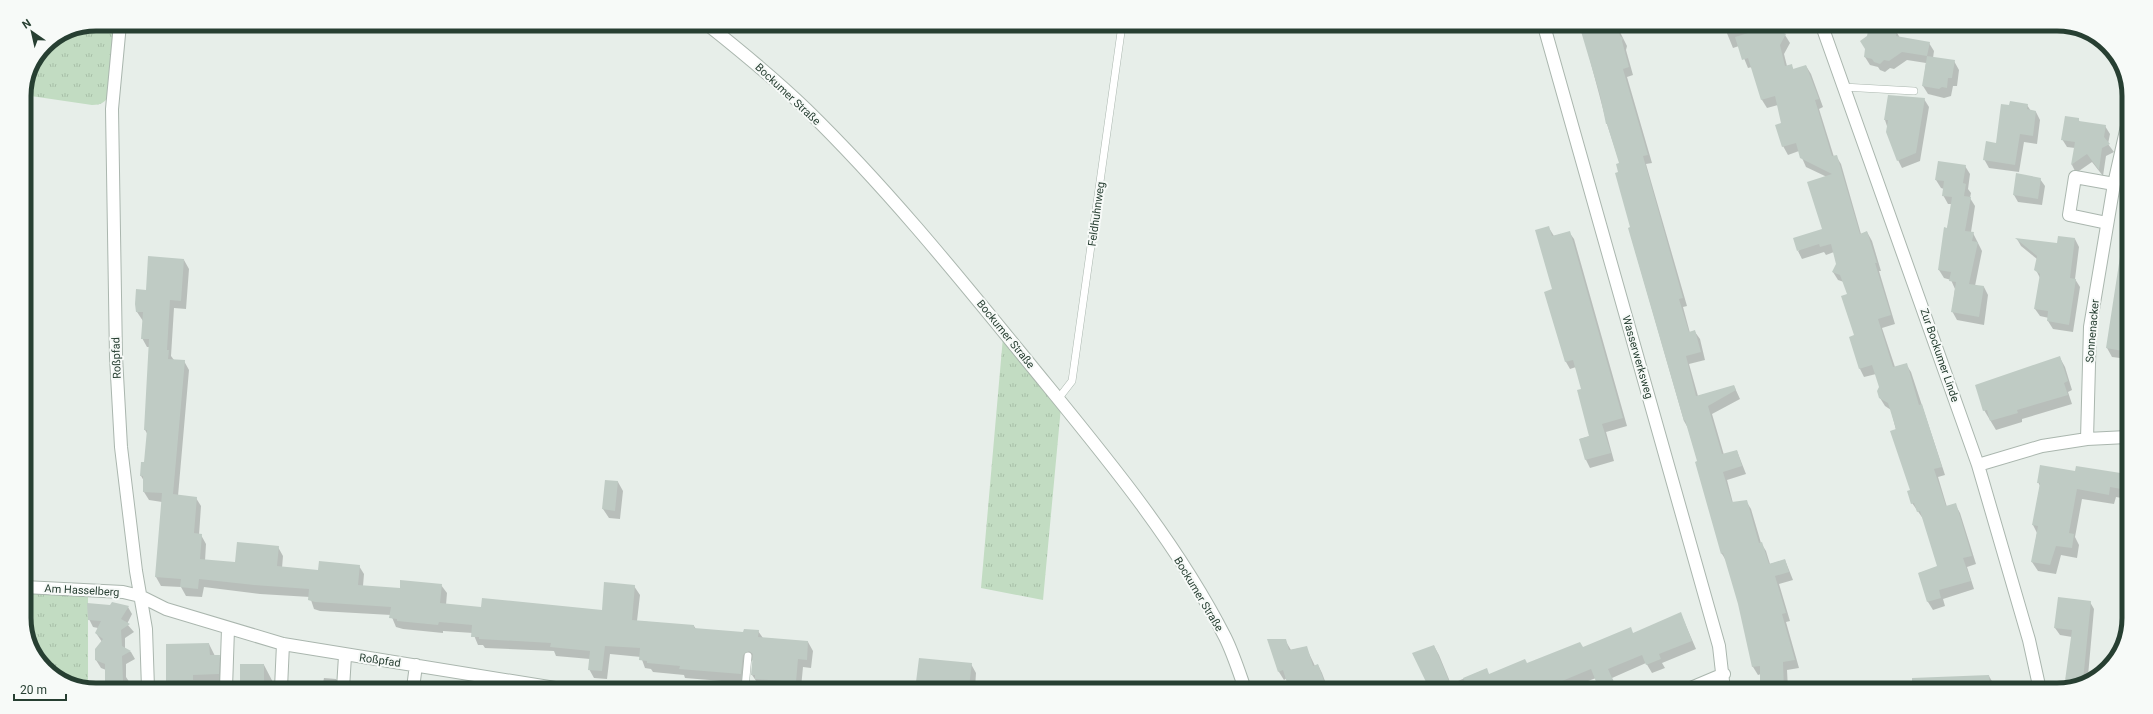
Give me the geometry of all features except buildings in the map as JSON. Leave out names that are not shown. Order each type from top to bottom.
[{"type":"street","name":"Roßpfad","points":[[119,31],[112,109],[116,357],[121,447],[140,596],[166,609],[228,629],[283,644],[345,656],[416,665],[520,683]]},
{"type":"street","name":"Bockumer Straße","points":[[716,31],[747,56],[806,109],[862,167],[941,256],[1058,398],[1145,510],[1187,570],[1226,639],[1243,683]]},
{"type":"street","name":"Wasserwerksweg","points":[[1545,31],[1719,646],[1724,674],[1724,683]]},
{"type":"street","name":"Zur Bockumer Linde","points":[[1824,31],[1978,465],[2029,640],[2038,683]]},
{"type":"street","name":"Sonnenacker","points":[[2087,439],[2090,327],[2107,223],[2122,148]]},
{"type":"street","points":[[2107,223],[2069,215],[2075,177],[2114,184]]},
{"type":"street","points":[[1978,465],[2042,446],[2087,439],[2122,437]]},
{"type":"street","name":"Am Hasselberg","points":[[31,587],[123,592],[140,596]]},
{"type":"street","points":[[140,596],[146,629],[148,683]]},
{"type":"street","points":[[226,683],[228,629]]},
{"type":"street","points":[[282,683],[283,644]]},
{"type":"street","name":"Roßpfad","points":[[343,683],[345,656]]},
{"type":"street","name":"Roßpfad","points":[[414,683],[416,665]]},
{"type":"street","points":[[1703,683],[1724,674]]},
{"type":"lane","name":"Feldhuhnweg","points":[[1058,398],[1072,381],[1121,31]]},
{"type":"lane","points":[[1843,87],[1914,91]]},
{"type":"lane","points":[[745,683],[748,656]]},
{"type":"green space","points":[[116,31],[110,94],[105,101],[92,105],[31,96],[32,83],[42,60],[48,52],[52,52],[52,48],[60,42],[83,32]]},
{"type":"green space","points":[[1003,337],[1061,407],[1043,600],[981,588]]},
{"type":"green space","points":[[31,590],[88,594],[88,682],[79,681],[60,672],[44,657],[33,635],[31,622]]}]
